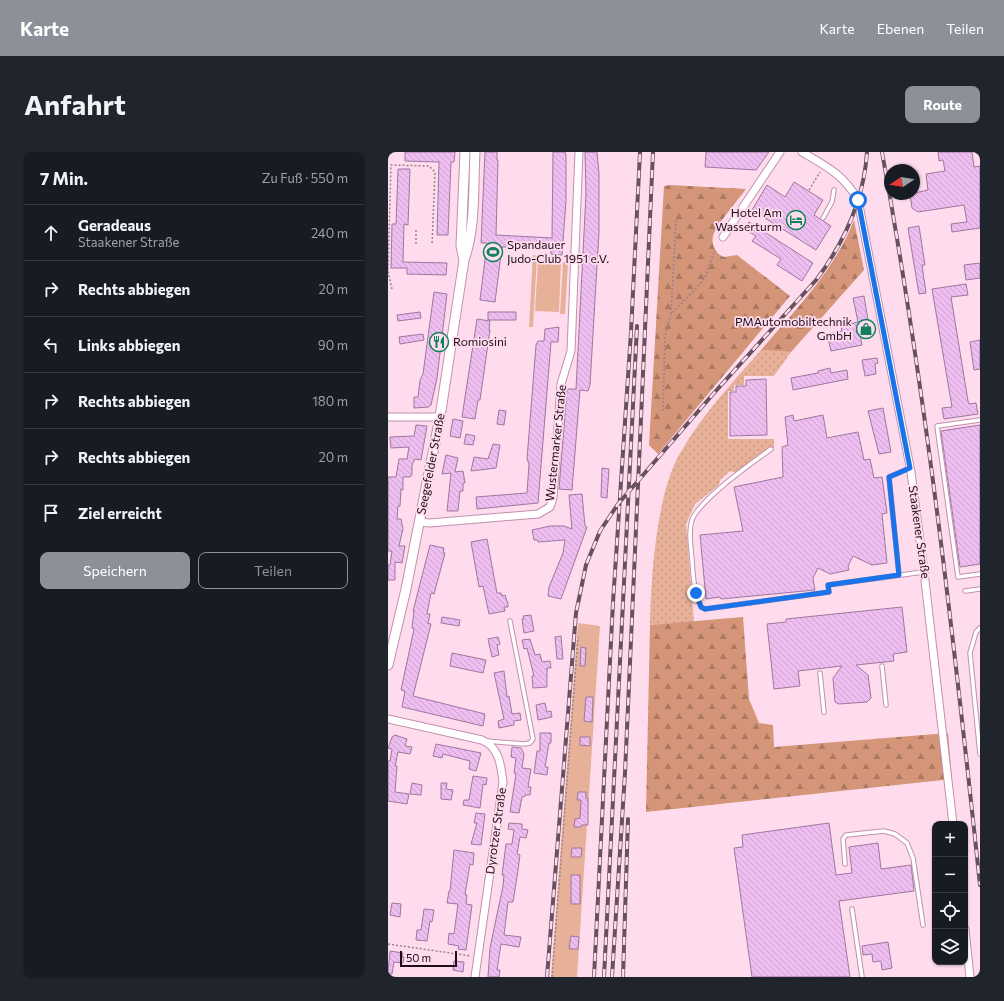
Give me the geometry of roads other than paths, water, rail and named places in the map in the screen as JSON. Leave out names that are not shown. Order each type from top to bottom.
[{"type":"street","name":"Seegefelder Straße","points":[[464,260],[461,246],[465,152]]},
{"type":"street","name":"Seegefelder Straße","points":[[388,665],[420,522],[440,416],[464,260],[468,250],[472,225],[475,152]]},
{"type":"street","name":"Wustermarker Straße","points":[[420,522],[437,523],[538,514],[550,507],[553,498],[560,384],[571,351],[579,152]]},
{"type":"street","points":[[723,237],[780,152]]},
{"type":"street","name":"Staakener Straße","points":[[802,152],[825,165],[846,180],[858,200],[910,468],[924,572],[953,821]]},
{"type":"street","points":[[388,417],[440,416]]},
{"type":"street","points":[[388,719],[485,741]]},
{"type":"street","name":"Dyrotzer Straße","points":[[475,977],[503,782],[498,756],[493,747],[485,741]]},
{"type":"street","points":[[968,958],[970,977]]},
{"type":"lane","points":[[823,218],[832,202],[834,190]]},
{"type":"lane","points":[[980,420],[937,426],[958,577],[980,574]]},
{"type":"lane","points":[[771,449],[729,481],[699,510],[693,520],[690,531],[693,568],[696,593],[701,607],[705,609],[829,592],[828,585],[924,572]]},
{"type":"lane","points":[[899,575],[889,477],[910,468]]},
{"type":"lane","points":[[965,591],[980,589]]},
{"type":"lane","points":[[485,741],[505,741],[524,744],[530,743],[533,740],[510,621]]},
{"type":"lane","points":[[980,628],[976,632],[970,653],[980,754]]},
{"type":"lane","points":[[882,666],[886,705]]},
{"type":"lane","points":[[820,672],[824,712]]},
{"type":"lane","points":[[845,864],[843,840],[846,835],[884,830],[895,834],[907,843],[913,858],[923,925]]},
{"type":"lane","points":[[852,909],[862,977]]},
{"type":"railway","points":[[594,977],[613,602],[631,332],[640,152]]},
{"type":"railway","points":[[612,977],[625,773],[653,152]]},
{"type":"railway","points":[[547,977],[576,613],[586,565],[600,531],[618,504],[714,393],[817,279],[827,265],[844,235],[857,203],[862,187],[867,152]]},
{"type":"railway","points":[[882,152],[912,334],[938,517],[980,885]]},
{"type":"railway","points":[[604,977],[637,326]]},
{"type":"railway","points":[[623,977],[628,819]]},
{"type":"place","name":"Hotel Am Wasserturm","points":[[796,220]]},
{"type":"place","name":"Spandauer Judo-Club 1951 e.V.","points":[[493,252]]},
{"type":"place","name":"PMAutomobiltechnik GmbH","points":[[866,329]]},
{"type":"place","name":"Romiosini","points":[[439,342]]}]
